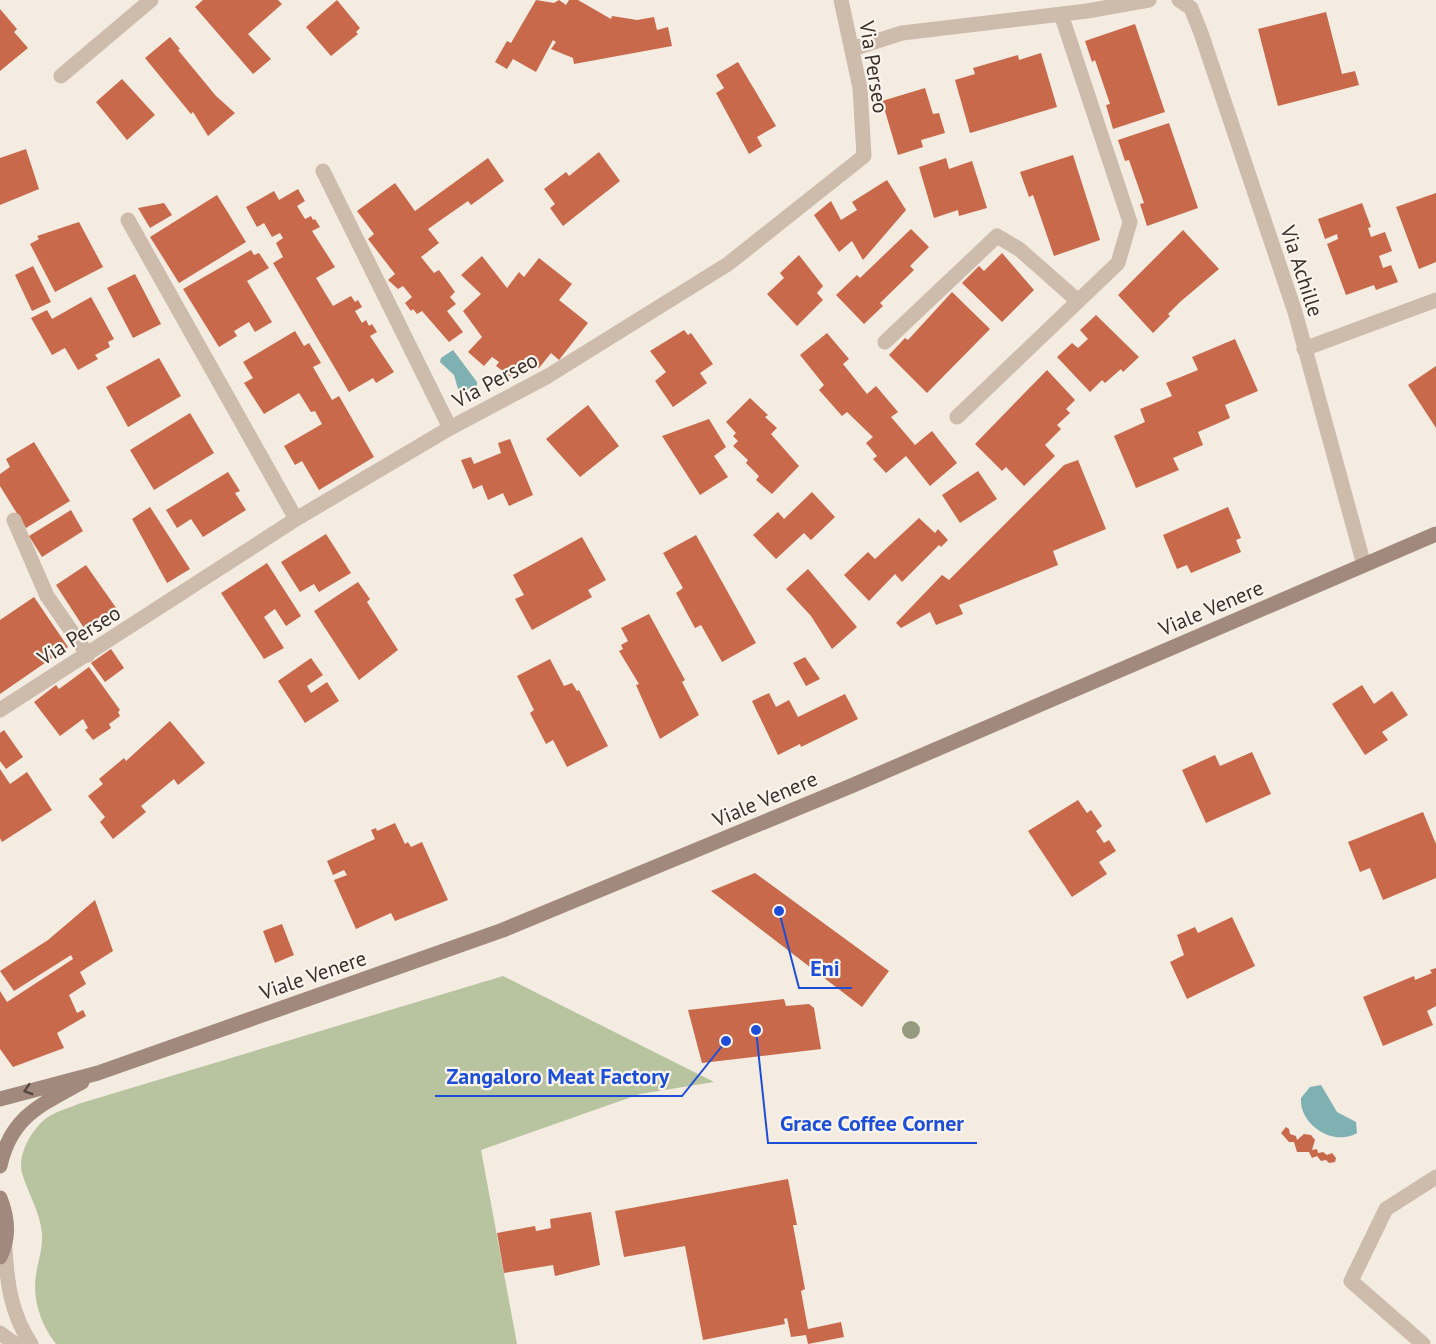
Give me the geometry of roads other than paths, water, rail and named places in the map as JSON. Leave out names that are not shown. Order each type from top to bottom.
[{"type":"street","points":[[61,76],[152,0]]},
{"type":"street","name":"Via Perseo","points":[[0,710],[296,519],[450,428],[548,376],[728,264],[864,156],[860,88],[841,0]]},
{"type":"street","points":[[852,49],[902,33],[1061,14],[1149,0]]},
{"type":"street","name":"Via Achille","points":[[1179,0],[1191,8],[1201,33],[1295,312],[1364,565]]},
{"type":"street","points":[[957,417],[1118,263],[1130,222],[1061,14]]},
{"type":"street","points":[[323,171],[450,428]]},
{"type":"street","points":[[128,220],[296,519]]},
{"type":"street","points":[[885,342],[998,236],[1019,249],[1078,301]]},
{"type":"street","points":[[1304,349],[1436,300]]},
{"type":"street","points":[[14,520],[47,596],[88,655]]},
{"type":"street","name":"Viale Venere","points":[[0,1099],[98,1073],[503,930],[851,786],[1436,534]]},
{"type":"street","name":"Viale Venere","points":[[0,1166],[6,1141],[26,1115],[98,1073]]},
{"type":"street","points":[[1424,1344],[1351,1281],[1386,1209],[1436,1177]]},
{"type":"street","points":[[0,1198],[6,1218],[2,1253],[10,1299],[17,1319],[31,1344]]},
{"type":"street","points":[[0,1333],[15,1344]]},
{"type":"water","points":[[453,350],[477,382],[477,388],[464,397],[460,396],[454,375],[440,362],[441,358]]},
{"type":"water","points":[[1321,1085],[1337,1112],[1356,1122],[1357,1133],[1348,1137],[1329,1135],[1312,1125],[1306,1117],[1301,1098],[1310,1087]]},
{"type":"place","name":"Eni","points":[[779,911]]},
{"type":"place","name":"Grace Coffee Corner","points":[[756,1030]]},
{"type":"place","name":"Zangaloro Meat Factory","points":[[726,1041]]}]
